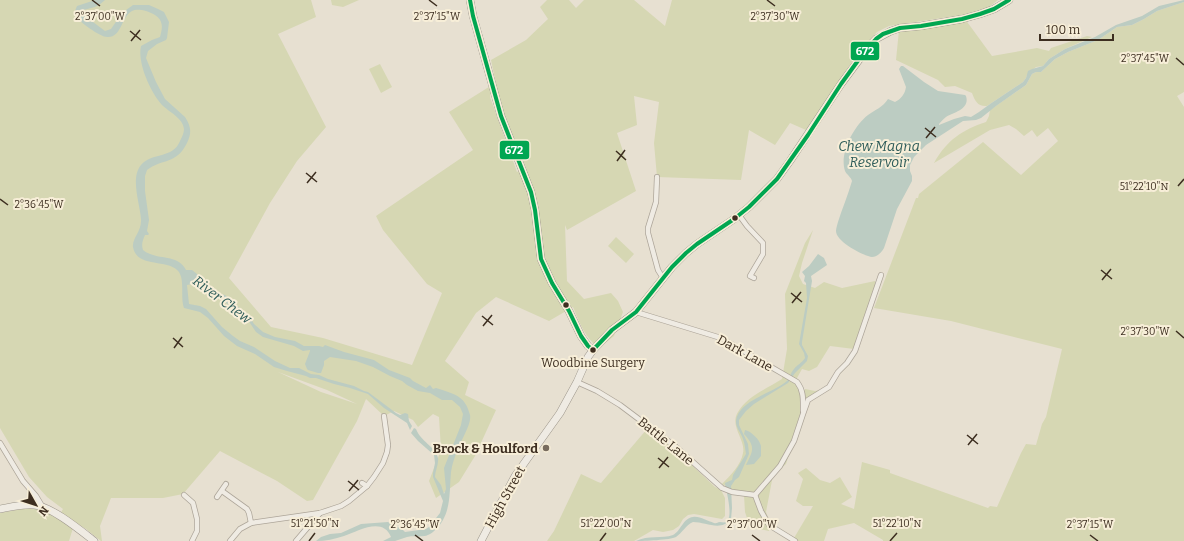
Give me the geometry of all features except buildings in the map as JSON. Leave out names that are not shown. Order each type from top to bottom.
[{"type":"main road","points":[[470,0],[473,16],[501,116],[531,192],[535,210],[541,259],[552,283],[569,311],[581,336],[593,350]]},
{"type":"main road","name":"High Street","points":[[481,541],[515,476],[560,413],[593,350],[612,330],[636,312],[672,267],[691,249],[739,215],[777,179],[845,79],[865,51],[876,39],[891,30],[962,19],[980,14],[994,9],[1009,0]]},
{"type":"main road","points":[[0,509],[26,505],[42,506],[73,524],[94,541]]},
{"type":"street","points":[[657,177],[656,202],[648,228],[648,234],[658,270],[663,278]]},
{"type":"street","points":[[739,215],[763,243],[763,254],[750,276]]},
{"type":"street","points":[[795,541],[769,525],[761,511],[755,495],[780,466],[794,441],[808,400],[829,387],[838,372],[856,351],[881,275]]},
{"type":"street","name":"Dark Lane","points":[[636,312],[721,338],[797,382],[801,387],[803,396],[802,414]]},
{"type":"street","name":"Battle Lane","points":[[577,382],[597,391],[620,405],[676,447],[722,488],[732,492],[755,495]]},
{"type":"street","points":[[230,541],[240,529],[251,524],[320,513],[341,506],[349,501],[367,486],[377,473],[388,452],[384,416]]},
{"type":"street","points":[[0,443],[42,506]]},
{"type":"street","points":[[362,483],[367,486]]},
{"type":"street","points":[[217,497],[226,484]]},
{"type":"street","points":[[222,491],[247,510],[251,524]]},
{"type":"street","points":[[184,495],[193,503],[197,518],[197,531],[192,541]]},
{"type":"street","points":[[296,541],[320,513]]},
{"type":"green space","points":[[0,0],[311,0],[316,17],[278,34],[326,127],[297,161],[270,203],[229,278],[271,327],[323,338],[412,365],[442,293],[427,284],[383,230],[376,216],[473,150],[449,112],[492,85],[490,97],[517,172],[526,168],[500,104],[491,60],[526,40],[548,19],[540,7],[547,0],[569,0],[576,8],[584,0],[634,0],[665,26],[672,0],[998,0],[989,7],[962,15],[889,26],[877,32],[851,63],[806,130],[790,123],[775,145],[749,130],[741,180],[657,177],[654,143],[659,102],[634,96],[637,125],[617,133],[636,191],[567,230],[565,225],[567,281],[584,299],[611,293],[618,301],[623,312],[614,336],[604,344],[593,343],[589,339],[579,321],[573,307],[549,321],[496,297],[476,313],[445,361],[469,382],[465,395],[496,410],[475,456],[459,482],[436,498],[429,481],[441,450],[439,417],[433,414],[418,427],[413,420],[394,411],[384,416],[366,399],[357,421],[313,500],[307,501],[277,481],[220,451],[183,494],[163,498],[111,498],[100,526],[101,541],[86,529],[60,514],[63,509],[47,497],[29,477],[0,428]],"holes":[[[278,372],[327,390],[357,404],[321,392]]]},
{"type":"green space","points":[[331,0],[359,0],[343,7],[332,5]]},
{"type":"green space","points":[[1184,2],[1184,92],[1177,96],[1184,107],[1184,541],[883,541],[854,523],[828,529],[824,541],[798,541],[794,538],[813,506],[803,506],[796,501],[803,479],[798,473],[806,468],[820,480],[830,483],[840,477],[852,497],[841,504],[854,509],[862,462],[890,470],[890,473],[988,508],[990,506],[997,507],[1026,444],[1036,445],[1042,424],[1046,417],[1062,349],[951,321],[874,308],[916,198],[918,198],[919,194],[983,142],[1021,175],[1058,141],[1048,128],[1037,137],[1032,130],[1024,136],[1009,125],[990,130],[934,163],[950,142],[962,132],[986,122],[990,110],[1026,85],[1032,74],[1041,72],[1055,59],[1098,40],[1117,27],[1132,25],[1157,11]]},
{"type":"green space","points":[[965,19],[992,56],[1037,48],[1049,51],[1051,48],[1087,36],[1092,37],[1065,49],[1049,59],[1043,66],[1036,67],[1027,75],[1023,82],[987,106],[981,106],[974,99],[972,93],[955,86],[945,87],[938,80],[896,60],[899,30]]},
{"type":"green space","points":[[380,64],[392,87],[381,93],[369,69]]},
{"type":"green space","points":[[813,230],[799,276],[803,284],[815,288],[824,282],[842,288],[875,281],[876,285],[854,349],[830,346],[817,367],[809,371],[802,369],[797,378],[805,391],[805,389],[815,391],[821,390],[804,407],[786,464],[773,475],[766,512],[770,523],[769,531],[750,527],[745,512],[744,495],[722,484],[738,466],[743,453],[742,443],[735,422],[738,412],[752,397],[782,379],[787,349],[785,294],[805,243]]},
{"type":"green space","points":[[616,237],[634,254],[626,263],[608,246]]},
{"type":"green space","points":[[647,429],[679,453],[715,487],[721,490],[725,498],[725,516],[722,519],[694,514],[688,515],[683,519],[679,526],[673,530],[663,532],[653,530],[634,541],[547,541],[554,531],[581,474],[601,483]]},
{"type":"green space","points":[[33,507],[43,510],[73,528],[69,541],[0,541],[0,513]]},
{"type":"water","name":"River Chew","points":[[95,0],[105,0],[97,6],[83,10],[81,13],[105,31],[111,29],[122,13],[133,5],[149,5],[164,12],[169,22],[167,38],[148,51],[146,58],[165,99],[185,117],[190,127],[189,139],[183,150],[178,155],[147,170],[145,176],[145,191],[149,220],[147,231],[149,234],[145,235],[142,244],[143,250],[154,255],[178,261],[186,270],[192,270],[197,274],[203,283],[216,293],[225,295],[248,314],[254,324],[263,332],[275,337],[295,341],[304,346],[323,347],[325,345],[374,360],[389,370],[410,378],[426,388],[430,385],[433,389],[436,388],[458,396],[465,403],[468,408],[470,418],[468,427],[452,466],[447,512],[439,526],[430,534],[424,536],[411,536],[395,541],[383,541],[391,537],[382,527],[376,526],[337,538],[316,541],[321,537],[341,533],[361,524],[388,522],[401,528],[405,532],[426,529],[429,527],[440,513],[443,501],[433,477],[435,463],[434,455],[411,433],[414,428],[416,429],[421,437],[434,450],[438,458],[435,477],[441,485],[444,494],[446,489],[444,468],[461,425],[463,414],[460,407],[452,400],[442,400],[430,393],[418,391],[402,381],[373,367],[356,361],[330,357],[324,361],[321,373],[308,370],[305,364],[310,350],[303,351],[294,346],[263,337],[256,332],[244,316],[222,300],[209,295],[197,283],[187,285],[189,304],[206,309],[222,327],[240,341],[254,347],[275,361],[290,368],[299,368],[311,374],[354,386],[368,392],[396,413],[400,415],[405,413],[408,414],[409,421],[412,426],[410,430],[407,423],[384,408],[368,394],[274,367],[255,354],[237,346],[224,336],[208,318],[200,312],[184,308],[181,276],[179,272],[168,265],[147,261],[140,258],[136,254],[133,244],[141,223],[136,191],[136,177],[138,170],[141,165],[151,158],[172,151],[177,147],[184,129],[178,118],[162,105],[149,86],[141,61],[141,46],[160,37],[162,26],[160,19],[149,12],[135,10],[128,14],[116,34],[105,37],[81,22],[75,16],[77,6]]},
{"type":"water","name":"Chew Magna Reservoir","points":[[1184,0],[1184,2],[1157,11],[1132,25],[1117,27],[1098,40],[1055,59],[1041,72],[1032,74],[1026,85],[981,118],[963,121],[926,145],[914,157],[910,165],[912,181],[897,209],[881,253],[872,257],[857,251],[840,240],[836,231],[837,224],[852,181],[845,171],[844,156],[846,148],[853,133],[868,115],[888,99],[895,102],[905,92],[906,87],[899,69],[901,66],[938,91],[966,96],[967,100],[964,107],[946,117],[939,125],[965,116],[971,117],[1023,82],[1028,71],[1043,66],[1049,59],[1065,49],[1095,37],[1116,25],[1142,16],[1159,6]]},
{"type":"water","points":[[818,254],[824,258],[827,265],[811,276],[812,281],[802,342],[808,356],[807,361],[795,373],[788,383],[754,404],[739,420],[739,425],[748,444],[749,454],[739,477],[731,486],[731,519],[727,523],[718,526],[693,522],[673,538],[636,541],[645,538],[673,535],[678,531],[684,522],[693,517],[715,523],[726,522],[728,519],[728,498],[725,483],[732,480],[733,475],[746,454],[744,441],[736,424],[738,414],[749,402],[782,385],[788,380],[793,370],[805,358],[799,344],[807,298],[806,283],[804,281],[805,276],[802,272],[809,266]]},
{"type":"water","points":[[745,430],[755,436],[761,446],[761,456],[754,464],[746,465],[752,452],[752,446],[744,434]]},
{"type":"transit line","name":"672","points":[[470,0],[473,16],[501,116],[531,192],[535,210],[541,259],[552,283],[569,311],[581,336],[593,350],[612,330],[636,312],[672,267],[686,253],[749,207],[777,179],[841,84],[865,51],[876,39],[883,34],[900,28],[962,19],[980,14],[994,9],[1009,0]]},
{"type":"place","name":"Woodbine Surgery","points":[[593,350]]},
{"type":"place","name":"Brock & Houlford","points":[[546,448]]}]
